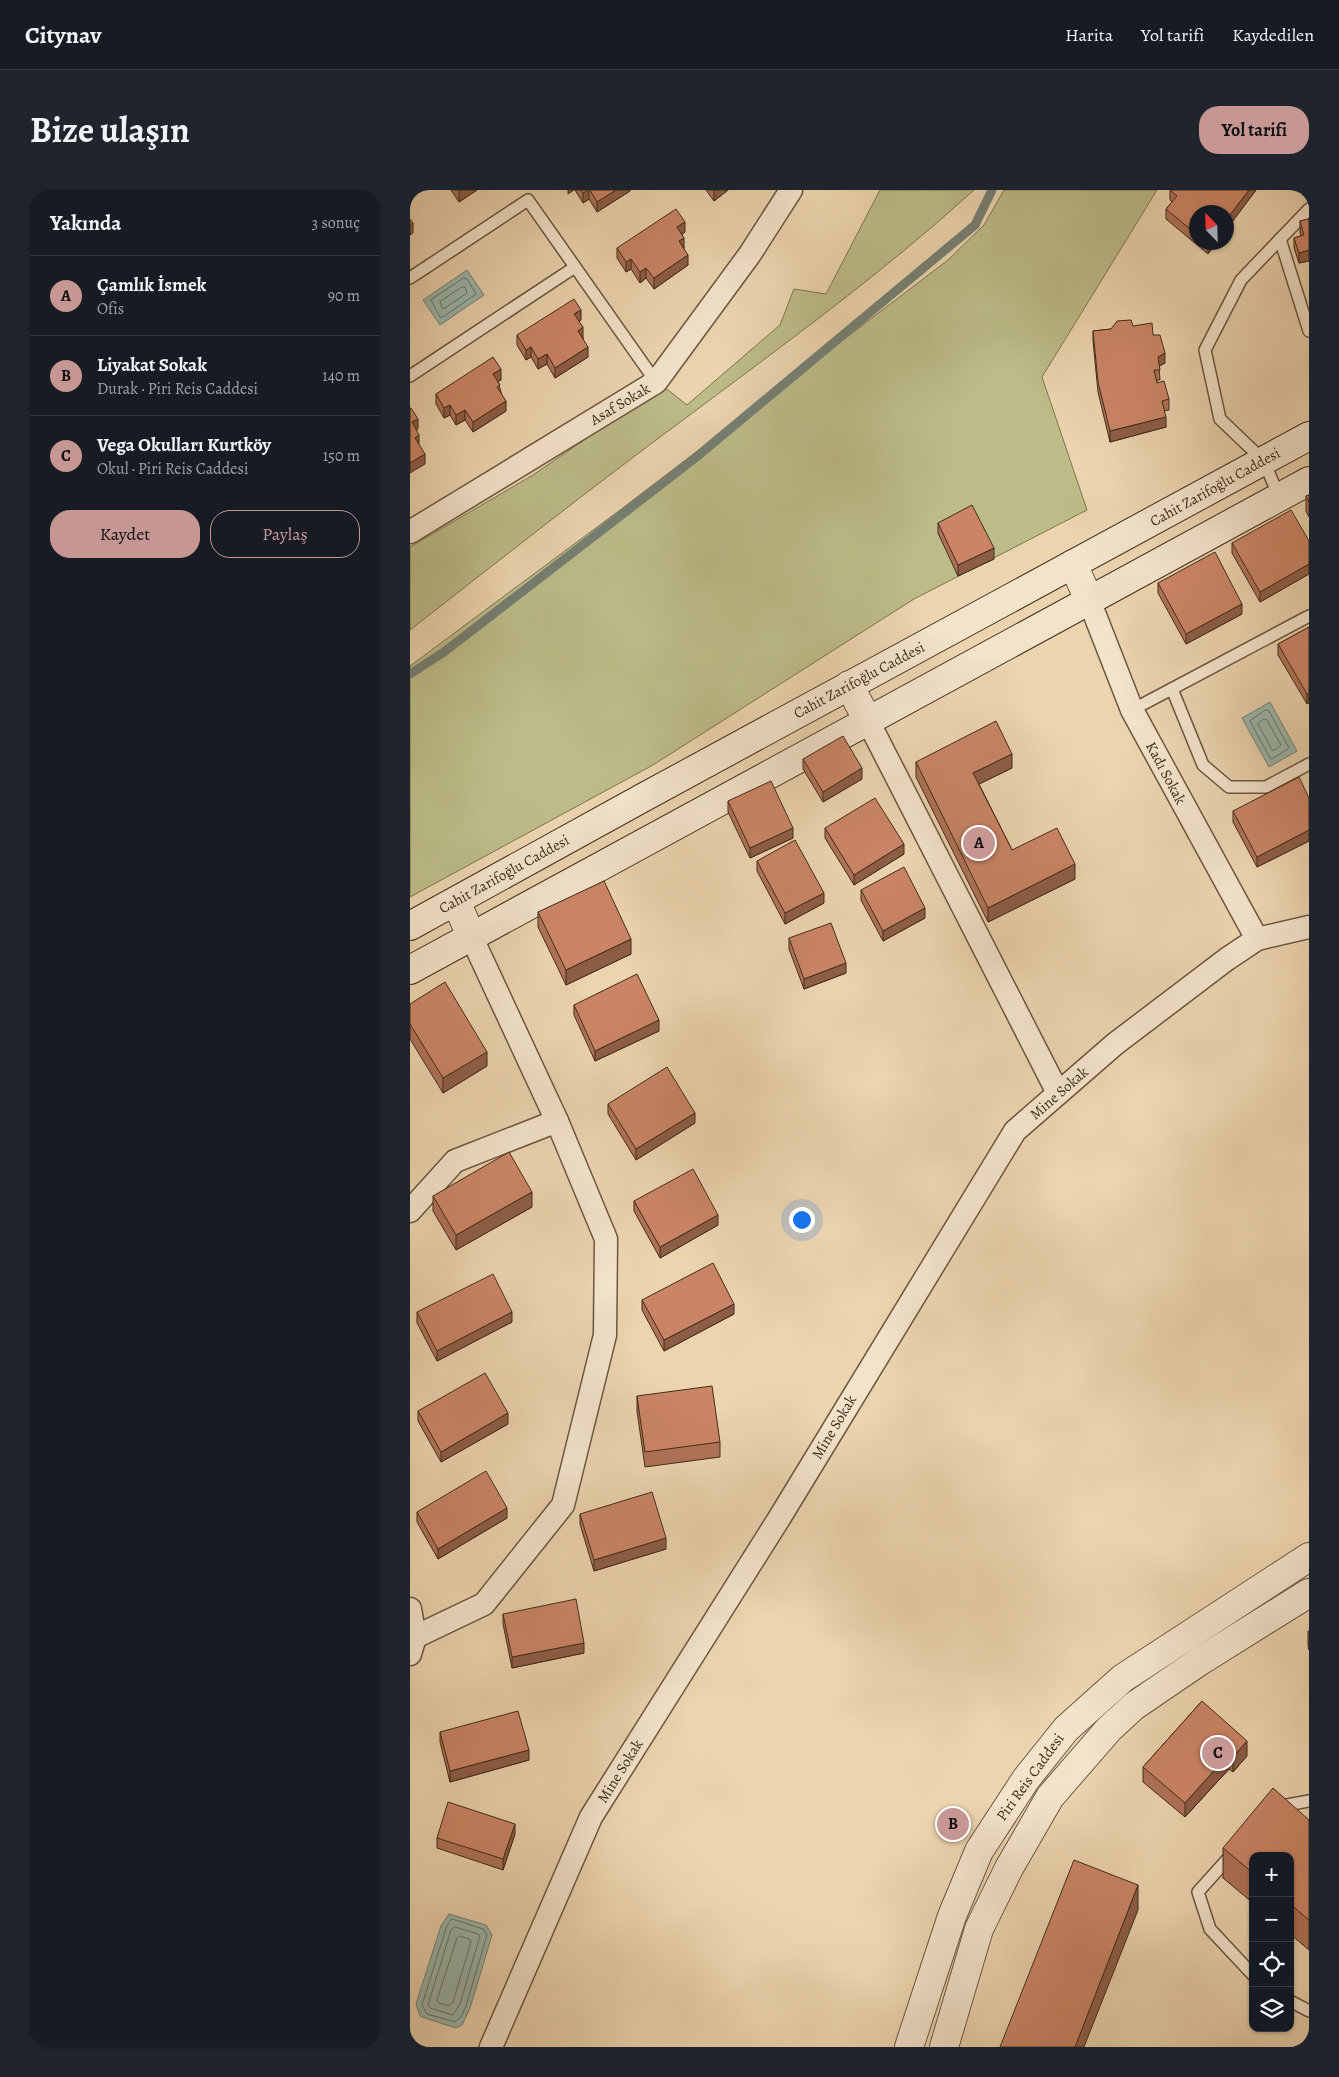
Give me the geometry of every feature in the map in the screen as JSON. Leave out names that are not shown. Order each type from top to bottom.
[{"type":"main road","name":"Cahit Zarifoğlu Caddesi","points":[[410,926],[849,685],[1309,436]]},
{"type":"main road","points":[[410,970],[1309,481]]},
{"type":"main road","points":[[1073,564],[1089,600]]},
{"type":"main road","points":[[849,685],[868,721]]},
{"type":"main road","points":[[456,901],[471,936]]},
{"type":"main road","name":"Piri Reis Caddesi","points":[[909,2047],[952,1916],[979,1851],[1026,1779],[1066,1729],[1123,1678],[1309,1557]]},
{"type":"main road","name":"Piri Reis Caddesi","points":[[944,2047],[979,1929],[1009,1868],[1050,1797],[1109,1729],[1134,1706],[1200,1661],[1309,1593]]},
{"type":"street","name":"Asaf Sokak","points":[[410,532],[656,382],[750,254],[791,190]]},
{"type":"street","name":"Kadı Sokak","points":[[1089,600],[1132,710],[1257,939]]},
{"type":"street","points":[[868,721],[1058,1093]]},
{"type":"street","name":"Mine Sokak","points":[[491,2047],[591,1817],[780,1517],[1015,1131],[1115,1044],[1227,959],[1257,939],[1309,926]]},
{"type":"street","points":[[410,1609],[412,1646],[484,1604],[563,1505],[605,1335],[606,1239],[557,1121],[471,936]]},
{"type":"street","points":[[410,1211],[455,1161],[557,1121]]},
{"type":"lane","points":[[410,278],[528,200],[656,382]]},
{"type":"lane","points":[[1279,498],[1264,461],[1220,419],[1205,350],[1241,280],[1309,209]]},
{"type":"lane","points":[[1280,239],[1309,331]]},
{"type":"lane","points":[[410,376],[575,267]]},
{"type":"lane","points":[[1132,710],[1309,616]]},
{"type":"lane","points":[[1172,689],[1203,765],[1229,787],[1266,787],[1309,764]]},
{"type":"lane","points":[[1270,1813],[1277,1807],[1309,1801]]},
{"type":"lane","points":[[1239,1846],[1198,1892],[1210,1929],[1249,1971]]},
{"type":"lane","points":[[1294,2003],[1309,2011]]},
{"type":"green space","points":[[880,190],[974,190],[868,280],[614,472],[410,630],[410,547],[533,475],[663,386],[687,405],[780,325],[794,289],[826,294]]},
{"type":"green space","points":[[1004,190],[1157,190],[1042,377],[1087,510],[914,599],[653,765],[410,897],[410,666],[620,510],[948,260],[984,225]]},
{"type":"water","points":[[467,270],[484,295],[440,325],[423,300]]},
{"type":"water","points":[[1270,702],[1297,751],[1269,767],[1242,718]]},
{"type":"water","points":[[449,1914],[486,1925],[492,1935],[470,2008],[462,2025],[456,2028],[420,2016],[416,2004],[441,1926]]},
{"type":"building","points":[[590,190],[616,190],[597,202]]},
{"type":"building","points":[[1170,190],[1249,190],[1234,210],[1234,205],[1189,205],[1189,228],[1166,209],[1177,196]]},
{"type":"building","points":[[676,209],[685,222],[677,227],[684,238],[679,241],[688,255],[654,278],[646,268],[640,272],[631,259],[626,262],[617,248]]},
{"type":"building","points":[[1309,219],[1309,250],[1299,253],[1294,238],[1304,235],[1300,221]]},
{"type":"building","points":[[574,299],[581,310],[574,314],[583,327],[578,331],[588,347],[555,368],[547,354],[538,359],[531,347],[526,350],[517,335]]},
{"type":"building","points":[[1131,320],[1133,326],[1152,323],[1153,335],[1160,335],[1165,353],[1158,357],[1160,370],[1154,370],[1157,383],[1164,381],[1169,399],[1162,401],[1166,417],[1110,431],[1098,382],[1093,331],[1111,329],[1117,321]]},
{"type":"building","points":[[493,357],[501,369],[493,374],[500,385],[497,387],[506,401],[473,422],[465,410],[456,415],[450,405],[444,408],[436,394]]},
{"type":"building","points":[[410,408],[418,419],[412,422],[419,435],[415,438],[425,454],[410,463]]},
{"type":"building","points":[[972,505],[994,548],[958,565],[938,523]]},
{"type":"building","points":[[1291,510],[1309,541],[1309,564],[1260,592],[1232,543]]},
{"type":"building","points":[[1215,552],[1242,604],[1186,634],[1158,583]]},
{"type":"building","points":[[1309,627],[1309,693],[1307,694],[1278,644]]},
{"type":"building","points":[[996,721],[1012,754],[973,773],[1012,850],[1057,828],[1075,864],[988,908],[916,762]]},
{"type":"building","points":[[843,736],[862,768],[823,792],[803,759]]},
{"type":"building","points":[[1299,777],[1309,798],[1309,830],[1257,857],[1233,811]]},
{"type":"building","points":[[771,781],[793,828],[750,848],[728,801]]},
{"type":"building","points":[[875,798],[904,844],[854,875],[825,828]]},
{"type":"building","points":[[795,840],[824,893],[785,913],[757,861]]},
{"type":"building","points":[[904,867],[925,908],[883,931],[861,890]]},
{"type":"building","points":[[604,881],[631,939],[566,970],[538,912]]},
{"type":"building","points":[[831,923],[846,963],[804,979],[789,938]]},
{"type":"building","points":[[637,974],[659,1020],[595,1051],[574,1005]]},
{"type":"building","points":[[445,982],[487,1052],[443,1078],[410,1024],[410,1004]]},
{"type":"building","points":[[667,1067],[695,1113],[636,1149],[608,1104]]},
{"type":"building","points":[[509,1152],[532,1192],[456,1235],[433,1196]]},
{"type":"building","points":[[693,1169],[718,1215],[660,1247],[634,1201]]},
{"type":"building","points":[[713,1263],[734,1304],[664,1340],[642,1300]]},
{"type":"building","points":[[493,1274],[512,1312],[437,1351],[417,1312]]},
{"type":"building","points":[[485,1373],[508,1413],[441,1452],[418,1411]]},
{"type":"building","points":[[712,1386],[720,1442],[645,1452],[637,1396]]},
{"type":"building","points":[[486,1471],[507,1508],[438,1549],[417,1512]]},
{"type":"building","points":[[652,1492],[666,1538],[594,1560],[580,1514]]},
{"type":"building","points":[[576,1599],[584,1643],[512,1657],[503,1614]]},
{"type":"building","points":[[1202,1701],[1247,1741],[1233,1757],[1229,1754],[1185,1803],[1143,1767]]},
{"type":"building","points":[[518,1711],[529,1750],[450,1771],[440,1732]]},
{"type":"building","points":[[1273,1788],[1309,1820],[1309,1920],[1294,1907],[1294,1852],[1249,1852],[1249,1870],[1223,1848]]},
{"type":"building","points":[[448,1802],[515,1824],[503,1859],[437,1838]]},
{"type":"building","points":[[1074,1860],[1138,1885],[1075,2047],[1000,2047]]},
{"type":"waterway","points":[[410,674],[444,652],[694,459],[975,225],[992,190]]},
{"type":"place","name":"Çamlık İsmek","points":[[979,843]]},
{"type":"place","name":"Vega Okulları Kurtköy","points":[[1218,1753]]},
{"type":"place","name":"Liyakat Sokak","points":[[953,1824]]}]
